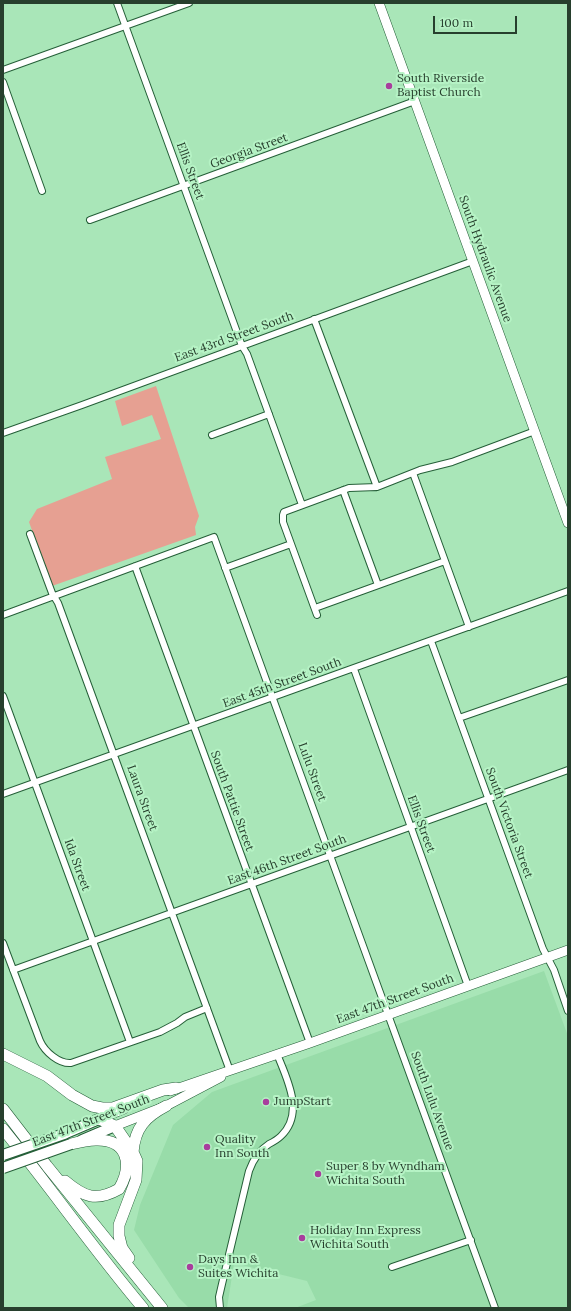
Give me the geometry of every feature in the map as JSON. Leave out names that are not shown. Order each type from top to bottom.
[{"type":"highway","points":[[3,1054],[47,1076],[72,1095],[92,1106],[102,1108],[113,1108],[163,1090],[176,1088]]},
{"type":"highway","points":[[133,1152],[135,1136],[142,1124],[154,1112],[166,1106]]},
{"type":"highway","points":[[3,1109],[47,1166],[163,1308]]},
{"type":"highway","points":[[99,1119],[115,1126],[133,1152],[137,1161],[136,1180],[119,1225],[119,1236],[122,1248],[163,1308]]},
{"type":"highway","points":[[3,1129],[35,1168],[109,1267],[143,1308]]},
{"type":"highway","points":[[47,1166],[77,1190],[91,1196],[102,1197],[119,1189],[127,1173],[127,1161],[125,1154],[120,1147],[114,1142],[100,1140],[71,1144]]},
{"type":"main road","name":"South Hydraulic Avenue","points":[[379,3],[568,523]]},
{"type":"main road","name":"East 47th Street South","points":[[3,1155],[64,1134],[176,1088],[310,1043],[568,950]]},
{"type":"main road","name":"East 47th Street South","points":[[3,1168],[71,1144],[166,1106],[230,1071]]},
{"type":"street","name":"Ellis Street","points":[[117,3],[183,186],[242,346],[247,354],[302,505]]},
{"type":"street","points":[[3,70],[189,3]]},
{"type":"street","points":[[3,82],[42,191]]},
{"type":"street","name":"Georgia Street","points":[[90,220],[415,101]]},
{"type":"street","name":"East 43rd Street South","points":[[3,433],[473,261]]},
{"type":"street","points":[[314,320],[377,487]]},
{"type":"street","points":[[212,435],[269,414]]},
{"type":"street","points":[[317,615],[282,518],[284,512],[343,490],[360,487],[377,487],[413,473],[452,462],[535,431]]},
{"type":"street","points":[[413,473],[469,627]]},
{"type":"street","points":[[343,490],[378,585]]},
{"type":"street","name":"Laura Street","points":[[30,534],[54,597],[58,603],[230,1071]]},
{"type":"street","name":"Lulu Street","points":[[135,566],[214,537],[389,1015]]},
{"type":"street","points":[[225,568],[291,544]]},
{"type":"street","points":[[315,608],[445,561]]},
{"type":"street","points":[[3,615],[135,566]]},
{"type":"street","name":"South Pattie Street","points":[[135,566],[310,1043]]},
{"type":"street","name":"East 45th Street South","points":[[3,794],[568,592]]},
{"type":"street","name":"South Victoria Street","points":[[431,641],[543,950],[554,970],[568,1011]]},
{"type":"street","name":"Ellis Street","points":[[354,669],[468,986]]},
{"type":"street","points":[[459,718],[568,680]]},
{"type":"street","name":"Ida Street","points":[[3,696],[130,1042]]},
{"type":"street","name":"East 46th Street South","points":[[13,970],[568,770]]},
{"type":"street","points":[[3,943],[42,1045],[50,1054],[62,1062],[71,1063],[160,1032],[185,1017],[207,1008]]},
{"type":"street","name":"South Lulu Avenue","points":[[389,1015],[496,1308]]},
{"type":"street","points":[[220,1308],[222,1284],[253,1159],[264,1148],[281,1136],[289,1126],[292,1115],[294,1104],[289,1084],[277,1054]]},
{"type":"street","points":[[392,1267],[471,1240]]},
{"type":"shaded area","points":[[156,386],[199,516],[195,527],[196,535],[52,586],[29,522],[37,509],[112,479],[105,457],[161,439],[152,415],[122,426],[115,401]]},
{"type":"shaded area","points":[[544,971],[568,1036],[568,1308],[295,1308],[316,1300],[307,1281],[234,1263],[227,1308],[189,1308],[179,1298],[134,1230],[140,1205],[173,1125],[212,1092]]},
{"type":"place","name":"South Riverside Baptist Church","points":[[389,86]]},
{"type":"place","name":"JumpStart","points":[[266,1102]]},
{"type":"place","name":"Quality Inn South","points":[[207,1147]]},
{"type":"place","name":"Super 8 by Wyndham Wichita South","points":[[318,1174]]},
{"type":"place","name":"Holiday Inn Express Wichita South","points":[[302,1238]]},
{"type":"place","name":"Days Inn & Suites Wichita","points":[[190,1267]]}]
